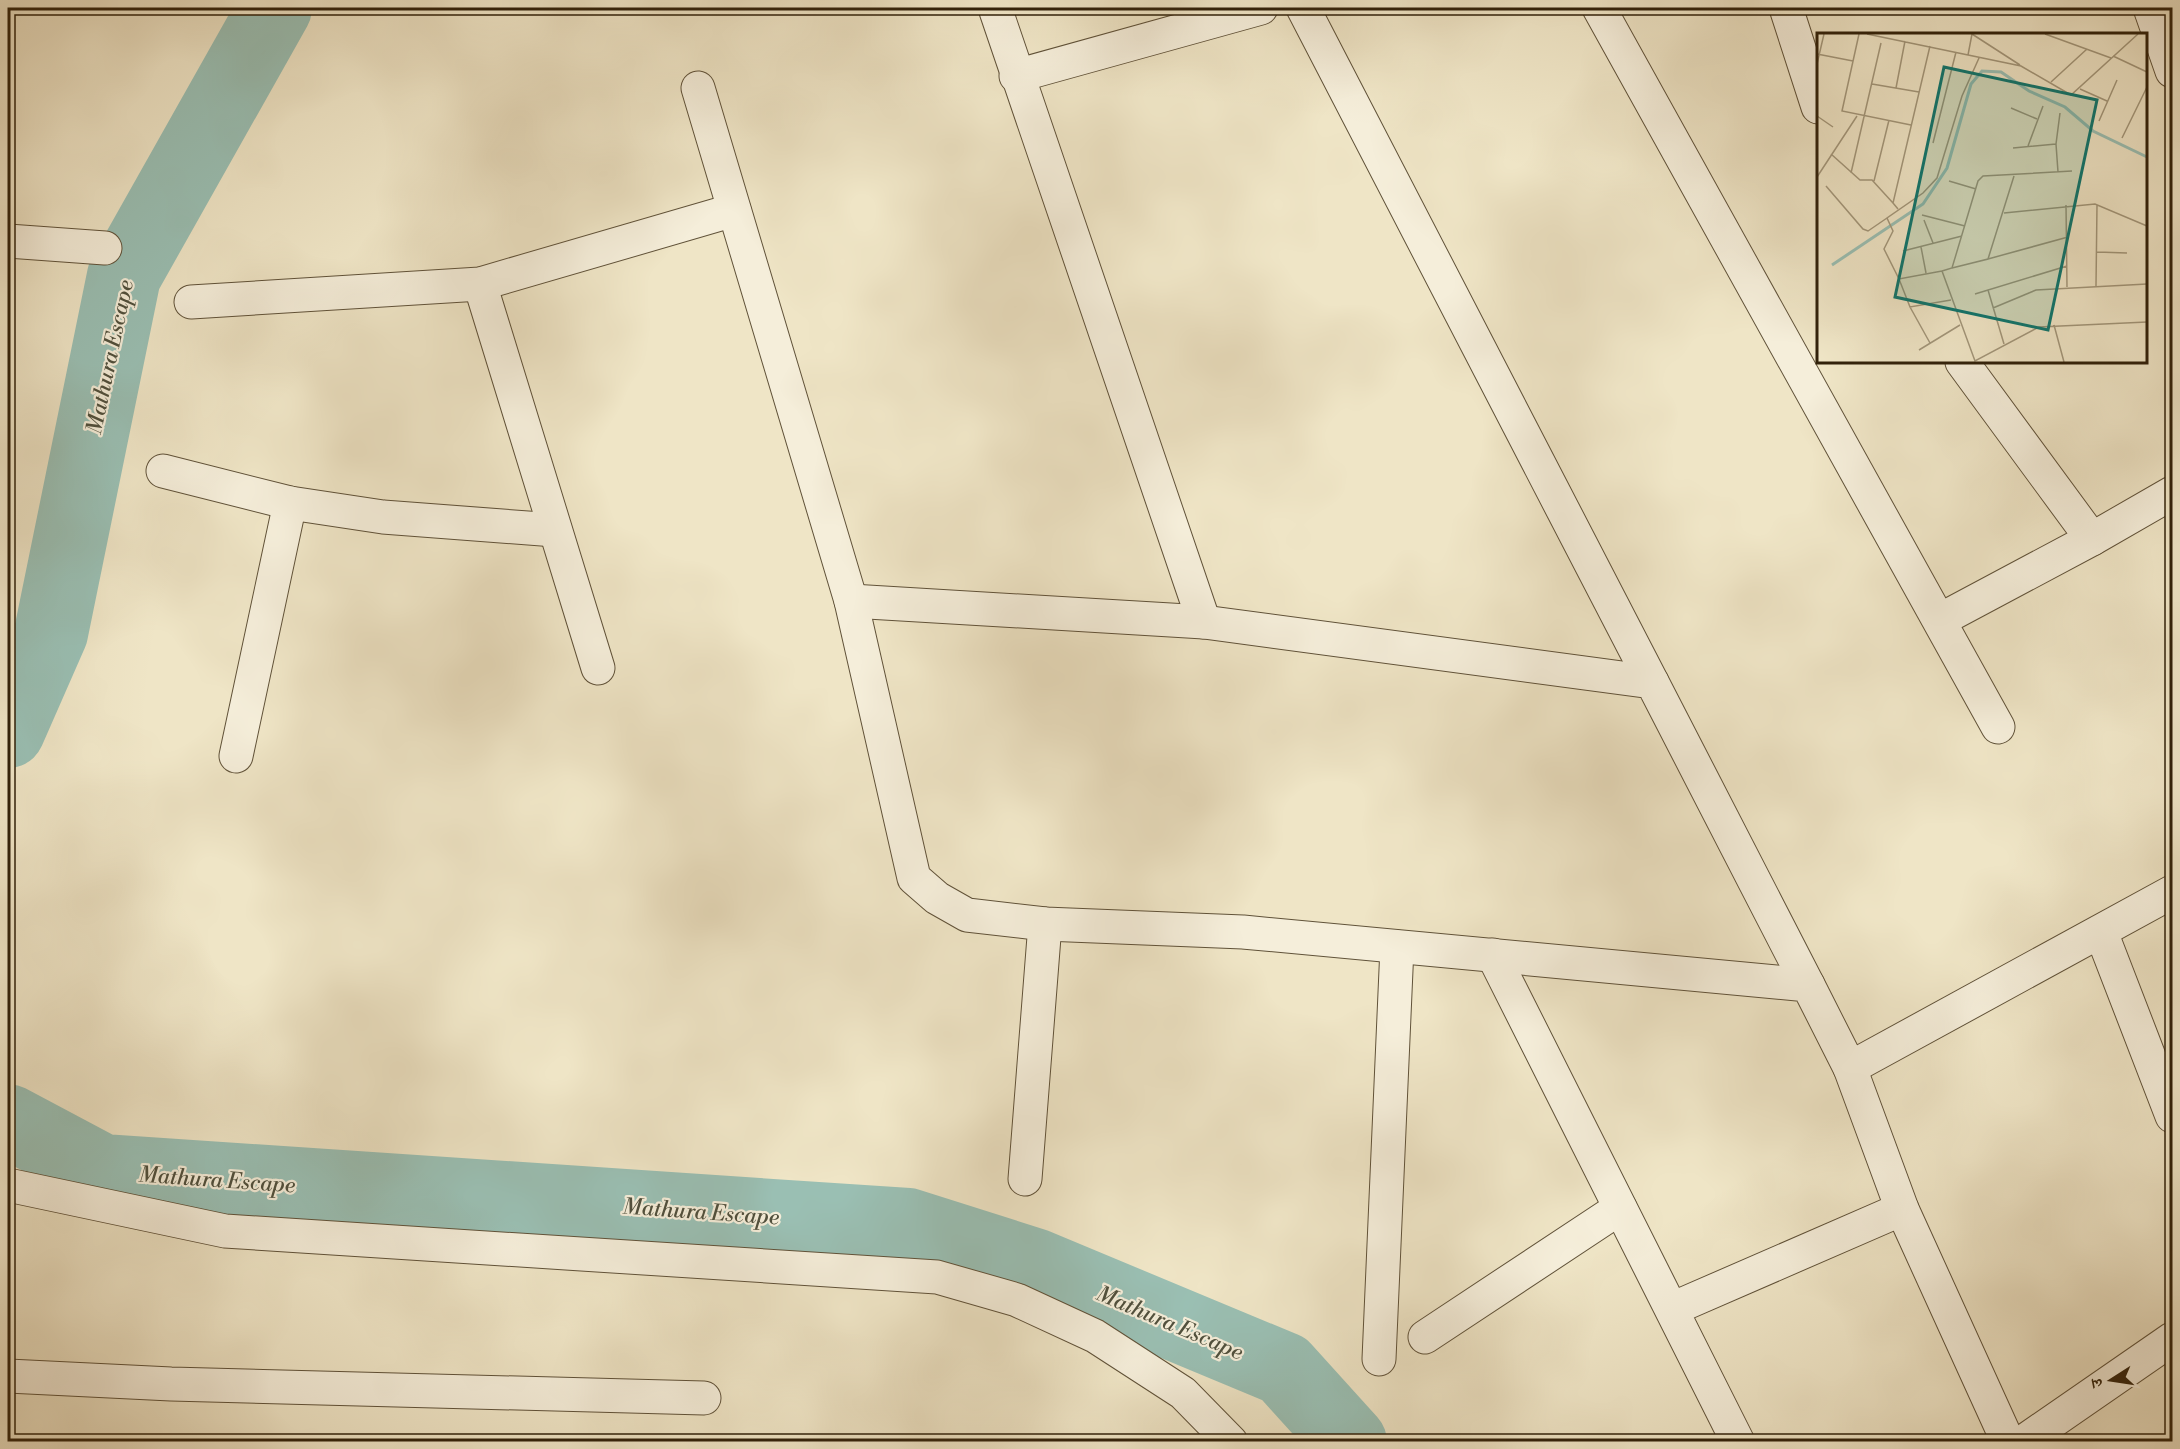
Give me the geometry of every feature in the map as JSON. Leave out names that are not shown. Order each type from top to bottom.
[{"type":"street","points":[[995,8],[1016,76],[1204,622]]},
{"type":"street","points":[[1016,76],[1261,8]]},
{"type":"street","points":[[1303,8],[1850,1068],[1902,1209],[2008,1442]]},
{"type":"street","points":[[1599,8],[1998,727]]},
{"type":"street","points":[[1786,8],[1817,104]]},
{"type":"street","points":[[2150,8],[2172,71]]},
{"type":"street","points":[[698,88],[851,601],[914,878],[937,898],[967,915],[1045,924],[1243,932],[1808,985]]},
{"type":"street","points":[[191,302],[480,284],[734,210]]},
{"type":"street","points":[[8,242],[105,248]]},
{"type":"street","points":[[480,284],[598,668]]},
{"type":"street","points":[[1963,363],[2092,539]]},
{"type":"street","points":[[163,471],[290,503],[383,517],[555,530]]},
{"type":"street","points":[[1940,620],[2092,539],[2172,493]]},
{"type":"street","points":[[236,756],[290,503]]},
{"type":"street","points":[[851,601],[1204,622],[1652,682]]},
{"type":"street","points":[[1850,1068],[2172,892]]},
{"type":"street","points":[[1025,1179],[1045,924]]},
{"type":"street","points":[[2101,932],[2172,1116]]},
{"type":"street","points":[[1379,1359],[1397,946]]},
{"type":"street","points":[[1493,955],[1738,1442]]},
{"type":"street","points":[[8,1185],[225,1231],[937,1277],[1017,1300],[1095,1336],[1183,1393],[1231,1442]]},
{"type":"street","points":[[1425,1337],[1620,1208]]},
{"type":"street","points":[[1672,1309],[1902,1209]]},
{"type":"street","points":[[2022,1442],[2172,1339]]},
{"type":"street","points":[[8,1377],[171,1384],[704,1398]]},
{"type":"waterway","name":"Mathura Escape","points":[[8,731],[51,633],[124,276],[275,8]]},
{"type":"waterway","name":"Mathura Escape","points":[[8,1121],[102,1171],[908,1225],[1034,1265],[1284,1369],[1350,1442]]}]
